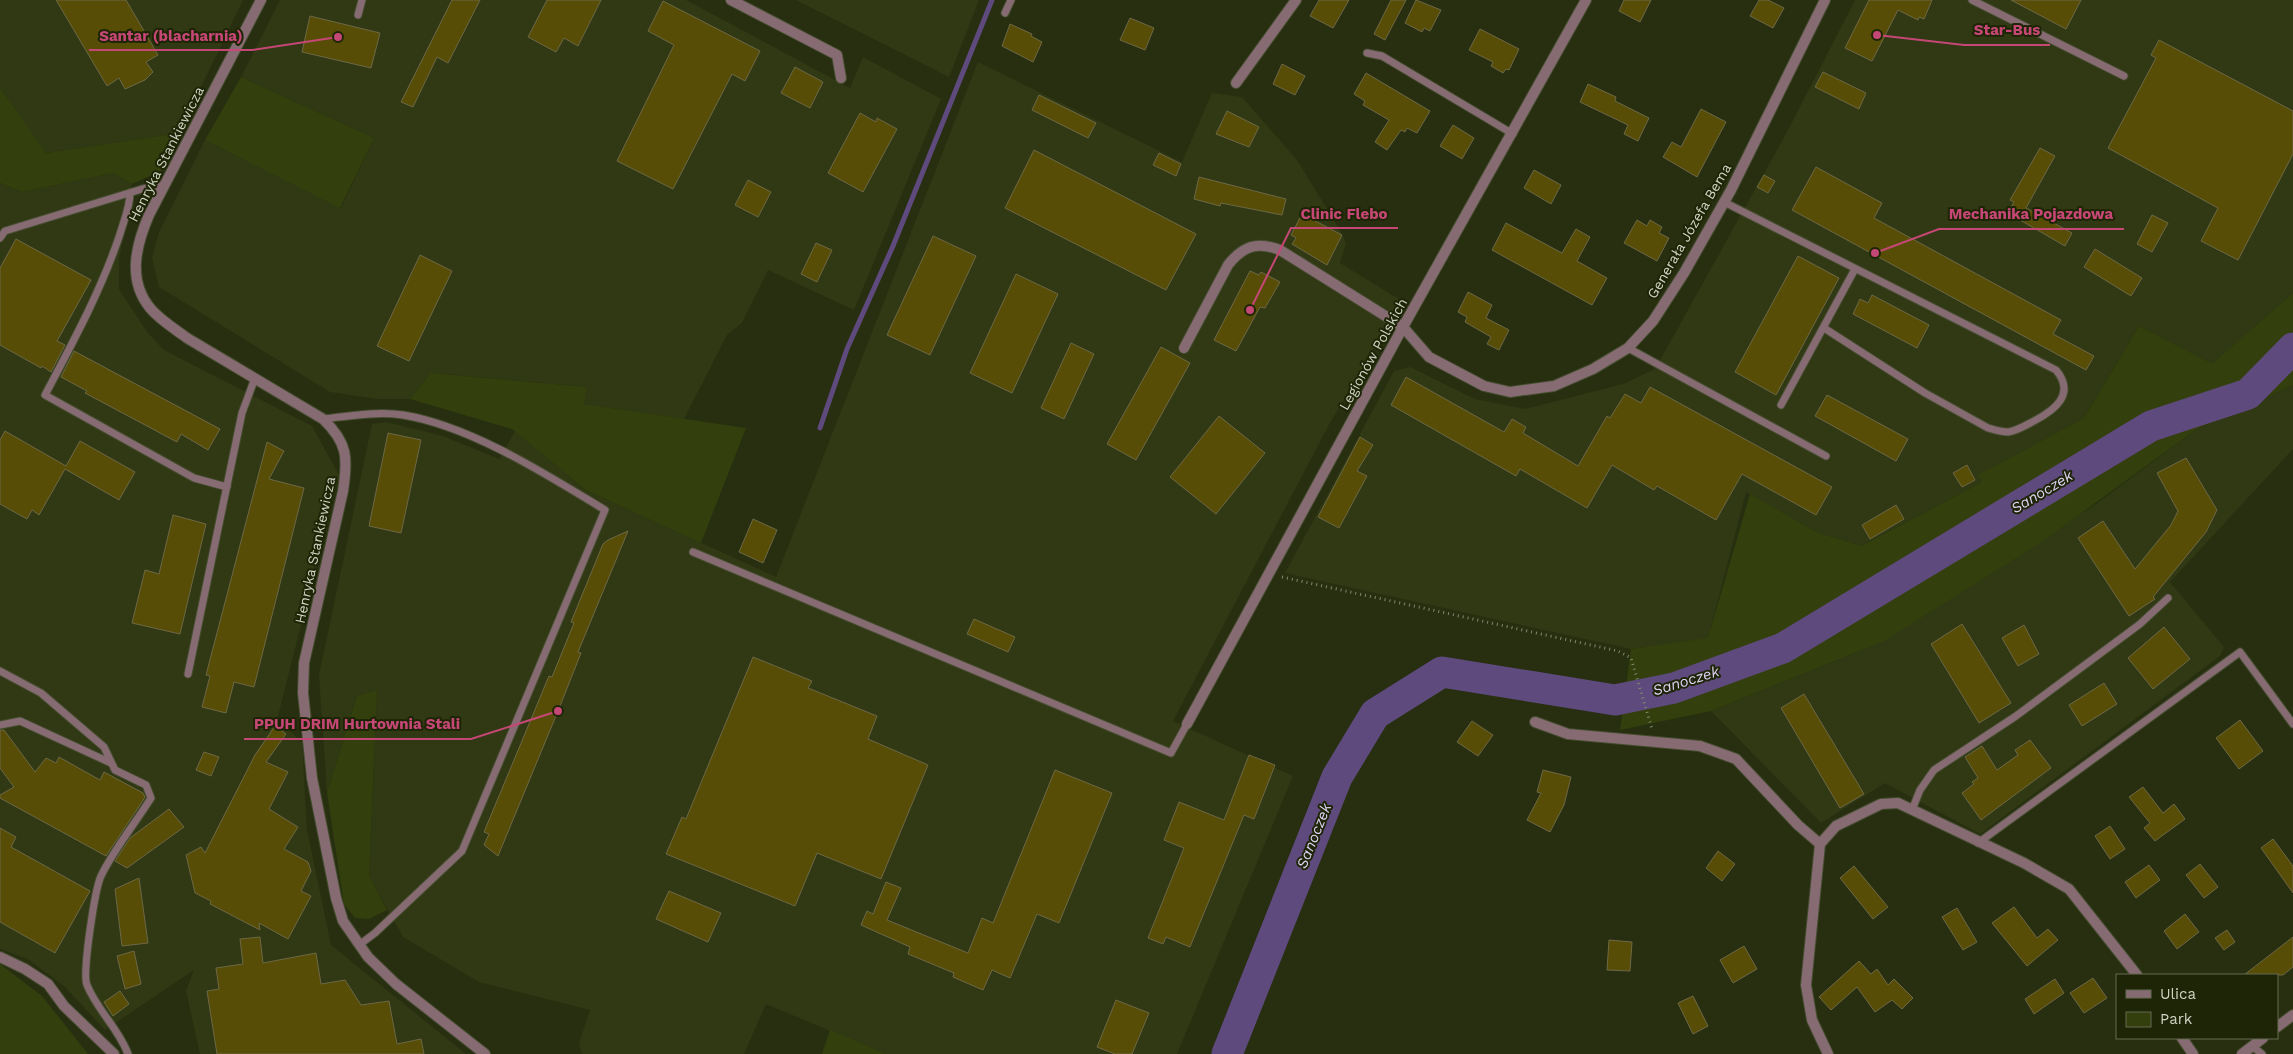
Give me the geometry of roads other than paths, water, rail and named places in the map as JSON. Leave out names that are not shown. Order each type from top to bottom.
[{"type":"street","name":"Henryka Stankiewicza","points":[[261,0],[164,185],[138,241],[135,268],[139,288],[150,308],[167,323],[187,338],[323,419],[337,432],[343,445],[347,463],[343,491],[304,663],[305,722],[312,778],[336,898],[343,921],[368,957],[396,984],[484,1054]]},
{"type":"street","points":[[730,0],[836,55],[842,78]]},
{"type":"street","points":[[1236,83],[1296,0]]},
{"type":"street","name":"Legionów Polskich","points":[[1187,724],[1403,327],[1586,0]]},
{"type":"street","name":"Generała Józefa Bema","points":[[1184,348],[1228,265],[1241,251],[1255,245],[1268,246],[1280,250],[1403,327],[1429,358],[1484,386],[1510,392],[1554,386],[1593,369],[1628,348],[1653,322],[1684,273],[1724,202],[1826,0]]},
{"type":"street","points":[[1535,722],[1568,734],[1700,746],[1736,759],[1798,825],[1820,844]]},
{"type":"street","points":[[1828,1054],[1812,1020],[1806,985],[1820,844],[1836,826],[1881,804],[1898,804],[1912,810],[1978,843],[2024,863],[2068,890],[2114,944],[2136,974]]},
{"type":"street","points":[[0,957],[25,969],[48,984],[64,1006],[114,1054]]},
{"type":"street","points":[[2278,1026],[2293,1015]]},
{"type":"street","points":[[2183,1039],[2194,1054]]},
{"type":"street","points":[[2242,1054],[2262,1039]]},
{"type":"lane","points":[[358,15],[362,0]]},
{"type":"lane","points":[[1006,13],[1011,0]]},
{"type":"lane","points":[[1972,0],[2124,76]]},
{"type":"lane","points":[[1367,53],[1382,56],[1512,134]]},
{"type":"lane","points":[[0,238],[5,232],[130,193],[164,185]]},
{"type":"lane","points":[[130,193],[130,202],[117,243],[94,302],[45,395],[194,478],[227,487]]},
{"type":"lane","points":[[1724,202],[2056,370],[2063,378],[2065,388],[2062,398],[2044,415],[2018,429],[1999,431],[1988,428],[1925,393],[1824,328]]},
{"type":"lane","points":[[1781,405],[1855,269]]},
{"type":"lane","points":[[1628,348],[1826,456]]},
{"type":"lane","points":[[188,674],[242,414],[255,378]]},
{"type":"lane","points":[[323,419],[372,414],[401,415],[433,422],[499,451],[562,484],[606,510],[462,851],[375,933],[359,945]]},
{"type":"lane","points":[[693,552],[1171,753],[1187,724]]},
{"type":"lane","points":[[1912,810],[1920,790],[1934,770],[2024,710],[2140,624],[2168,598]]},
{"type":"lane","points":[[1978,843],[2240,652],[2293,724]]},
{"type":"lane","points":[[0,671],[41,693],[104,748],[115,770],[146,785],[151,798],[101,877],[84,968],[86,984],[100,1010],[124,1042],[128,1054]]},
{"type":"lane","points":[[0,725],[20,721],[111,763]]},
{"type":"lane","points":[[2252,1046],[2262,1054]]},
{"type":"waterway","points":[[820,428],[847,349],[893,246],[992,0]]},
{"type":"waterway","name":"Sanoczek","points":[[1227,1054],[1337,777],[1375,714],[1442,672],[1615,700],[1674,688],[1783,648],[2151,426],[2248,394],[2293,348]]},
{"type":"place","name":"Star-Bus","points":[[1877,35]]},
{"type":"place","name":"Santar (blacharnia)","points":[[338,37]]},
{"type":"place","name":"Mechanika Pojazdowa","points":[[1875,253]]},
{"type":"place","name":"Clinic Flebo","points":[[1250,310]]},
{"type":"place","name":"PPUH DRIM Hurtownia Stali","points":[[558,711]]}]
